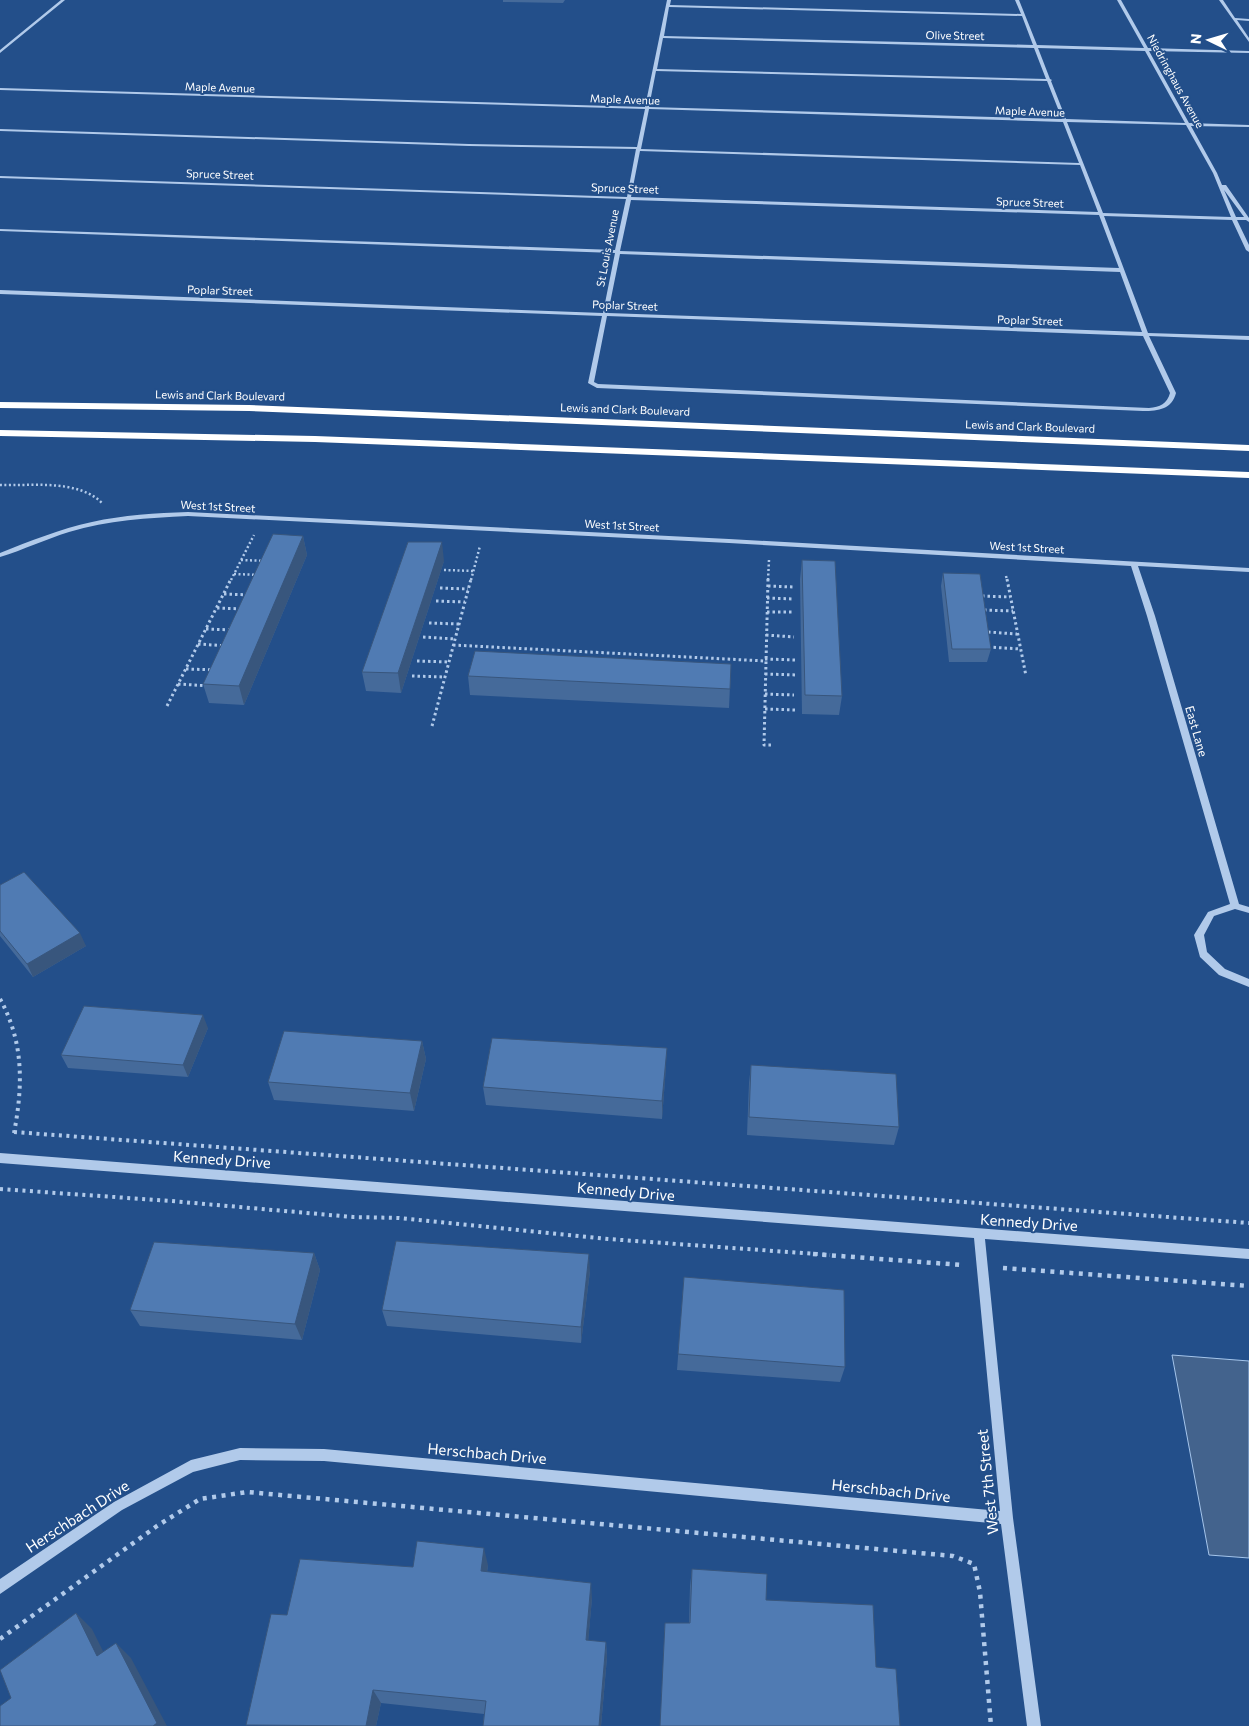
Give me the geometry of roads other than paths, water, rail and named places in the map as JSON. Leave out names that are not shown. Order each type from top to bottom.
[{"type":"highway","name":"Lewis and Clark Boulevard","points":[[0,404],[249,408],[1247,447]]},
{"type":"highway","points":[[0,433],[344,440],[1249,476]]},
{"type":"highway","points":[[1197,474],[1249,482]]},
{"type":"street","points":[[0,52],[63,0]]},
{"type":"street","points":[[1017,0],[1037,46],[1064,121],[1102,214],[1146,334]]},
{"type":"street","name":"Niedringhaus Avenue","points":[[1119,0],[1215,173],[1249,250]]},
{"type":"street","points":[[1220,0],[1249,41]]},
{"type":"street","points":[[668,3],[1023,15]]},
{"type":"street","name":"St Louis Avenue","points":[[591,383],[668,3]]},
{"type":"street","points":[[1234,20],[1249,20]]},
{"type":"street","name":"Olive Street","points":[[661,37],[1249,52]]},
{"type":"street","points":[[654,70],[1050,80]]},
{"type":"street","name":"Maple Avenue","points":[[0,90],[1249,126]]},
{"type":"street","points":[[0,130],[1082,164]]},
{"type":"street","name":"Niedringhaus Avenue","points":[[1215,173],[1248,220]]},
{"type":"street","name":"Spruce Street","points":[[0,177],[1234,218],[1248,220]]},
{"type":"street","points":[[0,230],[1121,270]]},
{"type":"street","name":"Poplar Street","points":[[0,292],[1249,338]]},
{"type":"street","name":"West 1st Street","points":[[0,555],[44,537],[106,521],[188,514],[1249,570]]},
{"type":"street","name":"East Lane","points":[[1134,563],[1235,906]]},
{"type":"street","points":[[1249,910],[1235,906],[1211,914],[1199,935],[1203,954],[1222,972],[1249,983]]},
{"type":"street","name":"Kennedy Drive","points":[[3,1158],[1249,1254]]},
{"type":"street","name":"West 7th Street","points":[[980,1234],[990,1359],[1007,1518],[1034,1726]]},
{"type":"street","name":"Herschbach Drive","points":[[0,1587],[126,1502],[191,1466],[240,1454],[324,1455],[1007,1518]]},
{"type":"lane","points":[[591,383],[597,386],[610,387],[1155,410],[1170,404],[1173,393],[1146,334]]},
{"type":"water","points":[[1172,1355],[1249,1361],[1249,1558],[1209,1555]]}]
